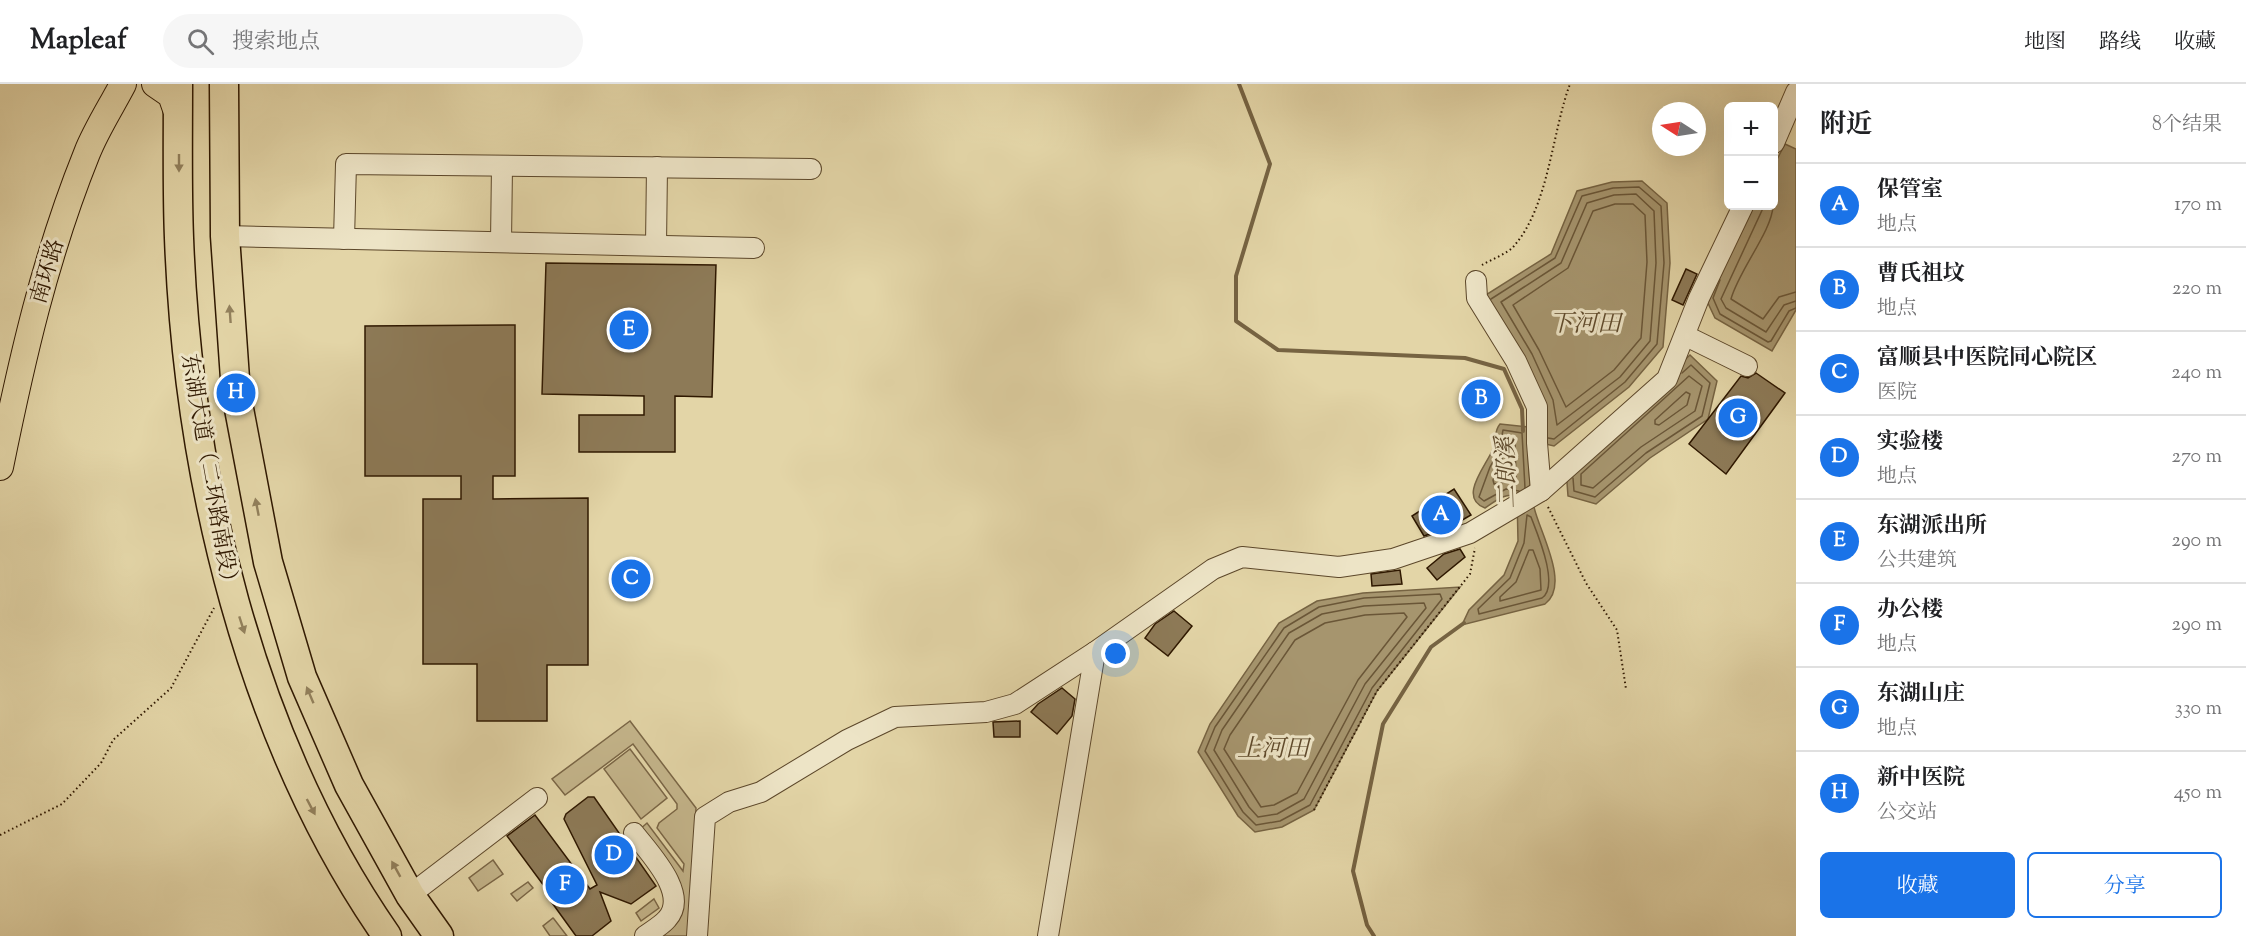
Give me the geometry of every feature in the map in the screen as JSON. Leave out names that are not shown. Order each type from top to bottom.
[{"type":"highway","name":"东湖大道（二环路南段）","points":[[178,84],[179,239],[192,394],[226,577],[263,693],[307,801],[387,936]]},
{"type":"highway","name":"东湖大道（二环路南段）","points":[[224,84],[225,236],[236,393],[268,562],[307,688],[348,785],[410,895],[439,936]]},
{"type":"main road","name":"南环路","points":[[0,467],[28,329],[53,244],[87,151],[123,84]]},
{"type":"main road","points":[[155,84],[171,95],[178,115]]},
{"type":"street","points":[[1778,137],[1790,124],[1796,92]]},
{"type":"street","points":[[344,238],[346,164],[811,169]]},
{"type":"street","points":[[501,242],[502,165]]},
{"type":"street","points":[[656,245],[657,167]]},
{"type":"street","points":[[697,936],[705,817],[729,802],[761,792],[847,740],[895,717],[986,712],[1015,704],[1095,652],[1213,569],[1242,557],[1339,567],[1393,559],[1470,533],[1499,519],[1541,491],[1667,379],[1686,336],[1699,298],[1741,210]]},
{"type":"street","points":[[225,236],[754,248]]},
{"type":"street","points":[[1476,282],[1477,298],[1516,361],[1537,406],[1541,491]]},
{"type":"street","points":[[1686,336],[1748,366]]},
{"type":"street","points":[[1048,936],[1095,652]]},
{"type":"street","points":[[410,895],[537,798]]},
{"type":"street","points":[[634,833],[669,880],[673,890],[671,914],[645,936]]},
{"type":"path","points":[[1476,282],[1482,265],[1513,247],[1530,221],[1554,151],[1561,110],[1570,84]]},
{"type":"path","points":[[1541,491],[1587,583],[1617,630],[1626,689]]},
{"type":"path","points":[[1314,810],[1377,691],[1470,574],[1475,549],[1470,533]]},
{"type":"path","points":[[0,835],[62,804],[101,763],[113,741],[171,688],[213,611],[226,577]]},
{"type":"shaded area","points":[[630,721],[696,808],[689,936],[652,936],[675,916],[638,831],[647,823],[683,871],[684,864],[657,828],[659,823],[677,809],[677,804],[633,744],[565,795],[552,779]]},
{"type":"shaded area","points":[[630,749],[667,798],[641,819],[604,769]]},
{"type":"shaded area","points":[[493,860],[503,874],[478,891],[469,878]]},
{"type":"shaded area","points":[[528,882],[533,888],[517,901],[511,894]]},
{"type":"shaded area","points":[[654,899],[659,908],[641,921],[636,913]]},
{"type":"shaded area","points":[[553,918],[567,936],[550,936],[543,926]]},
{"type":"water","points":[[1785,144],[1796,149],[1796,310],[1772,351],[1715,318],[1706,299],[1750,210],[1778,210],[1778,157]]},
{"type":"water","name":"下河田","points":[[1642,181],[1667,203],[1670,263],[1663,347],[1629,387],[1554,446],[1541,443],[1541,406],[1481,298],[1551,254],[1577,191],[1612,182]]},
{"type":"water","points":[[1690,355],[1717,381],[1708,419],[1650,458],[1596,504],[1568,496],[1566,469]]},
{"type":"water","points":[[1500,424],[1528,427],[1532,497],[1551,557],[1555,584],[1552,595],[1545,604],[1462,625],[1469,610],[1504,575],[1518,541],[1517,496],[1512,495],[1496,500],[1485,508],[1477,503],[1474,497],[1476,482],[1492,451],[1496,430]]},
{"type":"water","name":"上河田","points":[[1460,587],[1377,691],[1314,810],[1282,827],[1255,832],[1238,816],[1198,752],[1210,724],[1279,623],[1317,601],[1363,593]]},
{"type":"building","points":[[546,263],[716,265],[712,397],[675,396],[675,452],[579,452],[579,415],[644,415],[644,396],[542,394]]},
{"type":"building","points":[[1686,269],[1697,274],[1683,305],[1672,300]]},
{"type":"building","points":[[515,325],[515,476],[493,476],[493,499],[588,498],[588,665],[547,665],[547,721],[477,721],[477,664],[423,664],[423,499],[461,499],[461,476],[365,476],[365,326]]},
{"type":"building","points":[[1756,373],[1785,393],[1726,474],[1689,444],[1741,376],[1748,378]]},
{"type":"building","points":[[1454,489],[1471,515],[1452,526],[1424,536],[1412,516]]},
{"type":"building","points":[[1460,549],[1465,557],[1437,580],[1427,568],[1444,554]]},
{"type":"building","points":[[1400,570],[1402,584],[1372,586],[1371,574]]},
{"type":"building","points":[[1174,611],[1192,626],[1168,656],[1145,638],[1155,624]]},
{"type":"building","points":[[1062,688],[1075,699],[1072,716],[1057,734],[1031,712],[1038,704]]},
{"type":"building","points":[[1020,721],[1020,737],[994,737],[993,722]]},
{"type":"building","points":[[588,797],[594,797],[656,886],[631,904],[600,892],[611,921],[592,936],[576,936],[550,900],[550,894],[507,836],[535,815],[590,889],[597,885],[564,819],[566,814]]},
{"type":"waterway","name":"二郎溪","points":[[1239,84],[1270,164],[1236,276],[1236,321],[1278,350],[1465,358],[1504,369],[1522,409],[1523,431]]},
{"type":"waterway","name":"二郎溪","points":[[1374,936],[1367,925],[1353,871],[1383,724],[1431,647],[1464,623]]},
{"type":"place","name":"东湖派出所","points":[[629,330]]},
{"type":"place","name":"新中医院","points":[[236,393]]},
{"type":"place","name":"曹氏祖坟","points":[[1481,399]]},
{"type":"place","name":"东湖山庄","points":[[1738,418]]},
{"type":"place","name":"保管室","points":[[1441,515]]},
{"type":"place","name":"富顺县中医院同心院区","points":[[631,579]]},
{"type":"place","name":"实验楼","points":[[614,855]]},
{"type":"place","name":"办公楼","points":[[565,885]]}]
